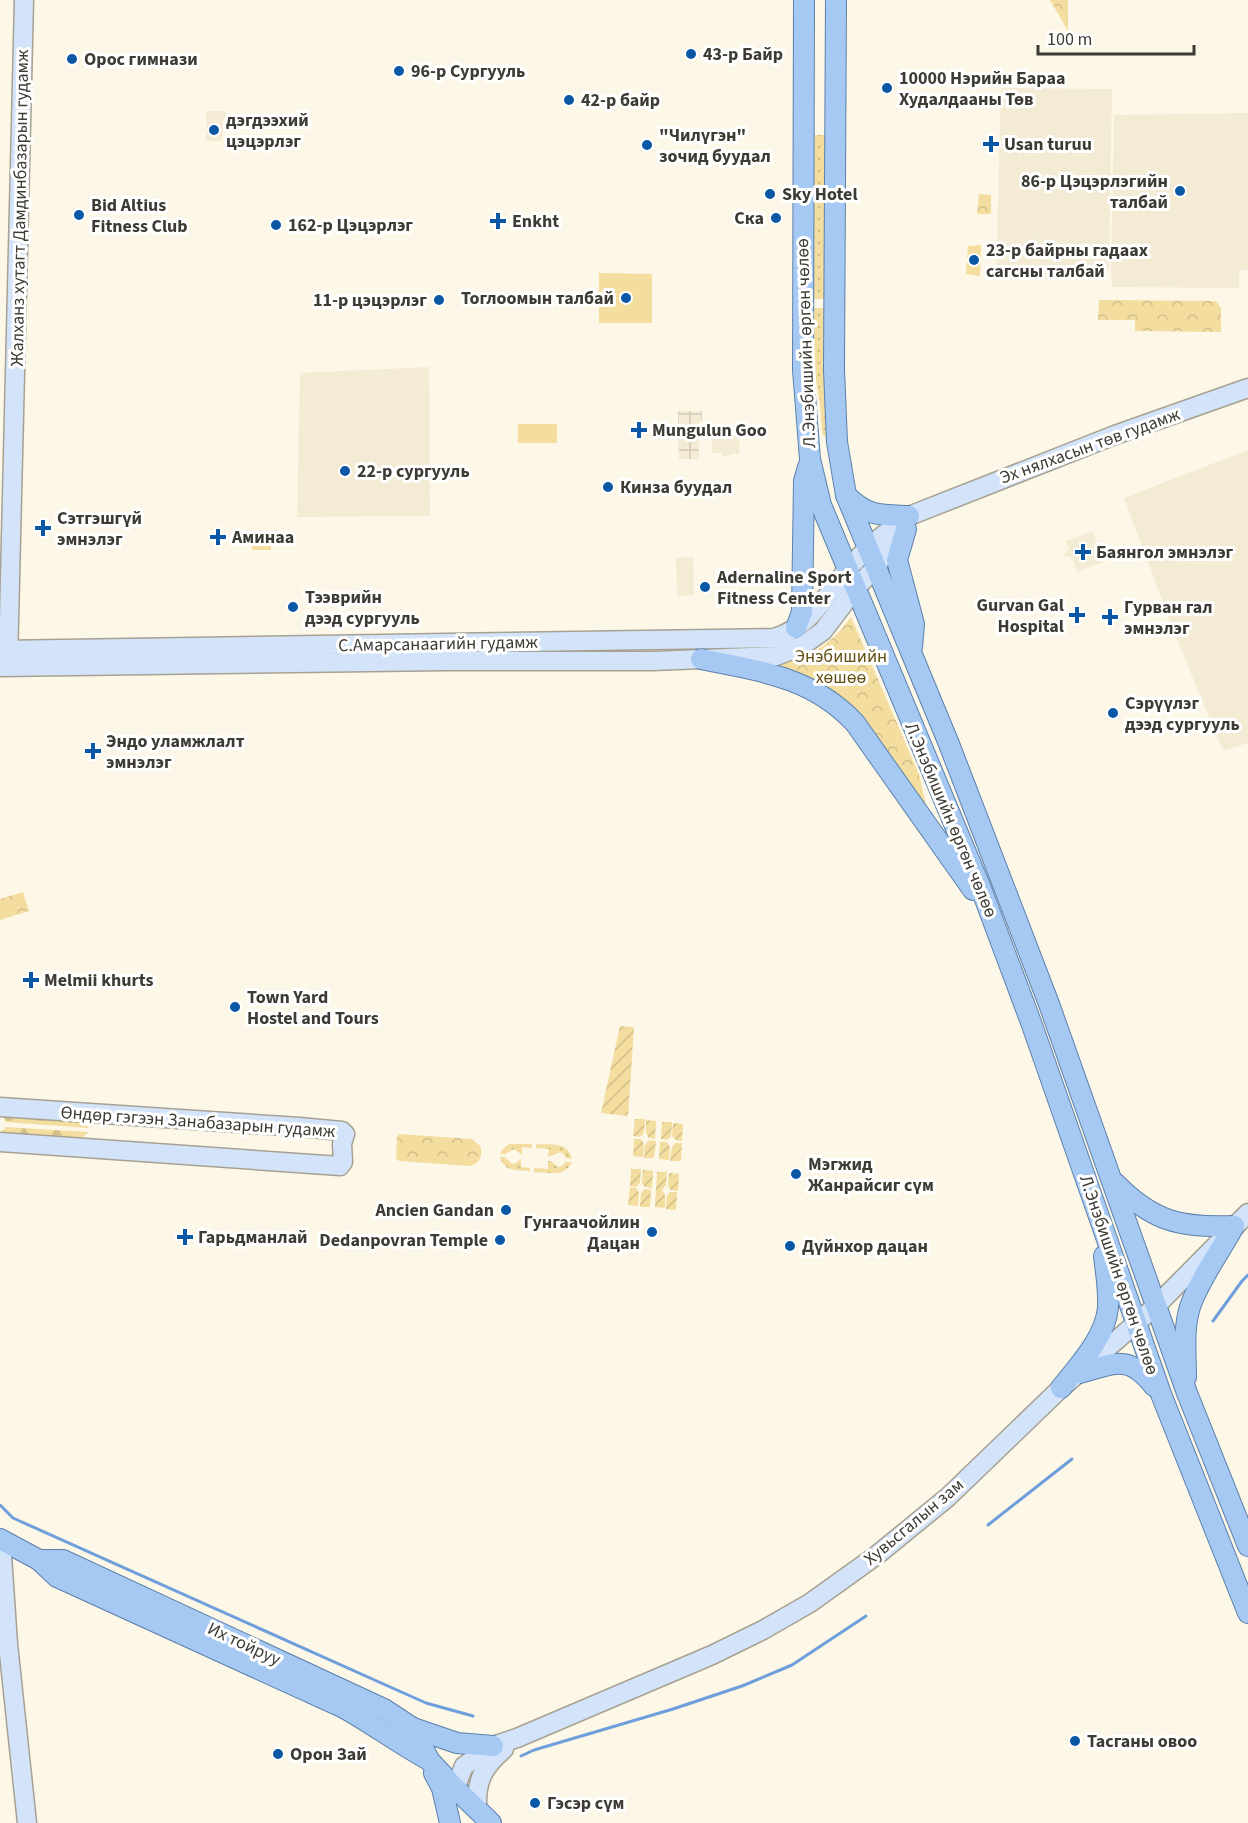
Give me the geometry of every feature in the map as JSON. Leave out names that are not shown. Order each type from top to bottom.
[{"type":"main road","name":"Жалханз хутагт Дамдинбазарын гудамж","points":[[4,659],[24,0]]},
{"type":"main road","name":"Л.Энэбишийн өргөн чөлөө","points":[[804,0],[803,358],[809,453],[820,505],[980,886],[1055,1091],[1135,1324],[1248,1612]]},
{"type":"main road","name":"Л.Энэбишийн өргөн чөлөө","points":[[836,0],[834,370],[837,442],[846,495],[949,744],[999,874],[1078,1083],[1186,1393],[1248,1546]]},
{"type":"main road","points":[[804,70],[835,70]]},
{"type":"main road","name":"Эх нялхасын төв гудамж","points":[[908,523],[932,506],[1115,435],[1248,388]]},
{"type":"main road","points":[[796,628],[802,612],[804,482],[809,453],[825,450],[837,442]]},
{"type":"main road","points":[[846,495],[866,512],[908,523],[897,560],[914,624],[911,652]]},
{"type":"main road","name":"С.Амарсанаагийн гудамж","points":[[194,656],[446,661],[701,659],[776,656],[802,646],[823,631],[855,589],[876,567],[891,542],[908,523]]},
{"type":"main road","name":"С.Амарсанаагийн гудамж","points":[[4,659],[194,656],[774,638],[789,634],[807,620],[847,570],[868,548],[887,531],[908,523]]},
{"type":"main road","points":[[701,659],[760,671],[798,682],[834,703],[854,721],[880,756],[991,915]]},
{"type":"main road","points":[[980,886],[988,873],[999,874]]},
{"type":"main road","points":[[1055,1091],[1066,1093],[1078,1083]]},
{"type":"main road","name":"Өндөр гэгээн Занабазарын гудамж","points":[[0,1107],[279,1125],[342,1131],[345,1134],[342,1144],[343,1162],[340,1166],[0,1142]]},
{"type":"main road","points":[[1113,1181],[1150,1213],[1173,1222],[1211,1227],[1241,1219]]},
{"type":"main road","points":[[1061,1388],[1089,1351],[1103,1327],[1108,1308],[1099,1218]]},
{"type":"main road","points":[[1186,1393],[1186,1330],[1190,1308],[1199,1288],[1241,1219]]},
{"type":"main road","name":"Хувьсгалын зам","points":[[517,1738],[712,1655],[810,1603],[877,1555],[948,1497],[1061,1388],[1156,1306],[1241,1219]]},
{"type":"main road","points":[[1080,1372],[1119,1363],[1131,1364],[1143,1372],[1161,1394]]},
{"type":"main road","points":[[1,1540],[7,1633],[27,1823]]},
{"type":"main road","name":"Их тойруу","points":[[1,1540],[39,1560],[57,1577],[344,1708],[379,1728],[399,1744],[429,1760]]},
{"type":"main road","name":"Их тойруу","points":[[39,1560],[63,1560],[384,1709],[413,1728],[429,1760],[482,1819]]},
{"type":"main road","points":[[413,1728],[457,1743],[493,1746]]},
{"type":"main road","points":[[456,1823],[455,1788],[464,1766],[493,1746],[517,1738]]},
{"type":"main road","points":[[482,1819],[476,1791],[483,1772],[489,1763],[517,1738]]},
{"type":"main road","points":[[429,1760],[442,1788],[450,1823]]},
{"type":"shaded area","points":[[1001,88],[1112,89],[1109,270],[1055,271],[1055,279],[996,280]]},
{"type":"shaded area","name":"дэгдээхий цэцэрлэг","points":[[206,111],[226,111],[226,119],[223,119],[222,141],[206,141]]},
{"type":"shaded area","name":"86-р Цэцэрлэгийн талбай","points":[[1248,113],[1248,270],[1239,270],[1239,288],[1112,287],[1114,115]]},
{"type":"shaded area","points":[[429,367],[430,516],[297,517],[300,373]]},
{"type":"shaded area","points":[[678,411],[702,411],[702,421],[699,421],[699,459],[679,459]]},
{"type":"shaded area","points":[[721,426],[740,429],[739,454],[730,454],[729,457],[722,456],[721,453],[712,453],[712,428],[721,428]]},
{"type":"shaded area","points":[[1248,450],[1248,743],[1223,751],[1178,642],[1124,498]]},
{"type":"shaded area","name":"Баянгол эмнэлэг","points":[[1093,531],[1103,562],[1077,572],[1072,558],[1064,555],[1069,549],[1065,541]]},
{"type":"shaded area","points":[[693,557],[694,595],[677,596],[676,558]]},
{"type":"green space","points":[[1050,0],[1068,0],[1068,31]]},
{"type":"green space","points":[[812,135],[826,135],[825,299],[810,299]]},
{"type":"green space","points":[[979,194],[991,195],[991,214],[977,214]]},
{"type":"green space","name":"23-р байрны гадаах сагсны талбай","points":[[981,245],[980,276],[966,274],[968,246]]},
{"type":"green space","name":"Тоглоомын талбай","points":[[599,273],[652,274],[652,323],[599,323]]},
{"type":"green space","points":[[1099,300],[1216,301],[1221,308],[1221,332],[1135,331],[1135,320],[1098,320]]},
{"type":"green space","points":[[811,308],[824,308],[826,438],[822,433],[820,403],[811,351]]},
{"type":"green space","points":[[518,424],[557,424],[557,443],[518,443]]},
{"type":"green space","points":[[251,533],[271,533],[271,550],[252,550]]},
{"type":"green space","name":"Энэбишийн хөшөө","points":[[851,617],[919,774],[927,810],[851,707],[758,665],[787,662],[811,653],[832,639]]},
{"type":"green space","points":[[23,892],[29,911],[0,920],[0,899]]},
{"type":"green space","points":[[620,1026],[634,1027],[628,1116],[601,1113]]},
{"type":"green space","points":[[3,1114],[81,1119],[89,1128],[5,1122]]},
{"type":"green space","points":[[635,1119],[645,1119],[644,1133],[640,1137],[633,1136]]},
{"type":"green space","points":[[646,1120],[656,1121],[655,1139],[649,1138],[646,1133]]},
{"type":"green space","points":[[662,1122],[672,1122],[671,1136],[667,1140],[661,1139]]},
{"type":"green space","points":[[673,1123],[683,1124],[682,1141],[672,1136]]},
{"type":"green space","points":[[5,1127],[88,1132],[80,1140],[1,1135]]},
{"type":"green space","points":[[399,1134],[472,1139],[481,1147],[481,1157],[476,1164],[469,1166],[399,1161],[396,1158]]},
{"type":"green space","points":[[634,1139],[641,1139],[644,1144],[643,1157],[633,1156]]},
{"type":"green space","points":[[649,1140],[656,1141],[654,1158],[644,1158],[645,1145]]},
{"type":"green space","points":[[660,1142],[667,1142],[670,1147],[669,1160],[659,1159]]},
{"type":"green space","points":[[675,1143],[682,1143],[681,1161],[670,1161],[672,1147]]},
{"type":"green space","points":[[509,1144],[532,1144],[532,1148],[522,1147],[522,1155],[514,1149],[500,1154]]},
{"type":"green space","points":[[536,1144],[553,1144],[563,1147],[570,1153],[572,1159],[566,1158],[560,1152],[548,1157],[549,1149],[536,1148]]},
{"type":"green space","points":[[500,1157],[505,1157],[512,1164],[521,1159],[521,1167],[530,1168],[530,1171],[508,1168]]},
{"type":"green space","points":[[548,1161],[558,1167],[565,1162],[572,1162],[561,1172],[534,1172],[534,1168],[548,1169]]},
{"type":"green space","points":[[631,1169],[641,1169],[640,1183],[636,1187],[630,1186]]},
{"type":"green space","points":[[643,1170],[653,1171],[652,1188],[645,1187],[642,1183]]},
{"type":"green space","points":[[657,1172],[667,1172],[666,1185],[662,1190],[665,1195],[665,1208],[655,1207]]},
{"type":"green space","points":[[669,1173],[679,1174],[678,1191],[671,1190],[668,1186]]},
{"type":"green space","points":[[630,1187],[636,1188],[639,1193],[638,1206],[628,1205]]},
{"type":"green space","points":[[645,1189],[651,1190],[650,1207],[640,1207],[641,1193]]},
{"type":"green space","points":[[670,1192],[677,1192],[676,1210],[666,1209],[667,1196]]},
{"type":"waterway","points":[[1213,1321],[1248,1275]]},
{"type":"waterway","points":[[988,1525],[1072,1459]]},
{"type":"waterway","points":[[0,1505],[13,1518],[426,1703],[473,1716]]},
{"type":"waterway","points":[[521,1756],[742,1686],[792,1665],[866,1616]]},
{"type":"place","name":"43-р Байр","points":[[691,54]]},
{"type":"place","name":"Орос гимнази","points":[[72,59]]},
{"type":"place","name":"96-р Сургууль","points":[[399,71]]},
{"type":"place","name":"10000 Нэрийн Бараа Худалдааны Төв","points":[[887,88]]},
{"type":"place","name":"42-p байр","points":[[569,100]]},
{"type":"place","name":"дэгдээхий цэцэрлэг","points":[[214,130]]},
{"type":"place","name":"Usan turuu","points":[[991,144]]},
{"type":"place","name":"\"Чилүгэн\" зочид буудал","points":[[647,145]]},
{"type":"place","name":"86-р Цэцэрлэгийн талбай","points":[[1180,191]]},
{"type":"place","name":"Sky Hotel","points":[[770,194]]},
{"type":"place","name":"Bid Altius Fitness Club","points":[[79,215]]},
{"type":"place","name":"Ска","points":[[776,218]]},
{"type":"place","name":"Enkht","points":[[498,221]]},
{"type":"place","name":"162-р Цэцэрлэг","points":[[276,225]]},
{"type":"place","name":"23-р байрны гадаах сагсны талбай","points":[[974,260]]},
{"type":"place","name":"Тоглоомын талбай","points":[[626,298]]},
{"type":"place","name":"11-р цэцэрлэг","points":[[439,300]]},
{"type":"place","name":"Mungulun Goo","points":[[639,430]]},
{"type":"place","name":"22-р сургууль","points":[[345,471]]},
{"type":"place","name":"Кинза буудал","points":[[608,487]]},
{"type":"place","name":"Сэтгэшгүй эмнэлэг","points":[[43,528]]},
{"type":"place","name":"Аминаа","points":[[218,537]]},
{"type":"place","name":"Баянгол эмнэлэг","points":[[1083,552]]},
{"type":"place","name":"Adernaline Sport Fitness Center","points":[[705,587]]},
{"type":"place","name":"Тээврийн дээд сургууль","points":[[293,607]]},
{"type":"place","name":"Gurvan Gal Hospital","points":[[1077,615]]},
{"type":"place","name":"Гурван гал эмнэлэг","points":[[1110,617]]},
{"type":"place","name":"Сэрүүлэг дээд сургууль","points":[[1113,713]]},
{"type":"place","name":"Эндо уламжлалт эмнэлэг","points":[[93,751]]},
{"type":"place","name":"Melmii khurts","points":[[31,980]]},
{"type":"place","name":"Town Yard Hostel and Tours","points":[[235,1007]]},
{"type":"place","name":"Мэгжид Жанрайсиг сүм","points":[[796,1174]]},
{"type":"place","name":"Ancien Gandan","points":[[506,1210]]},
{"type":"place","name":"Гунгаачойлин Дацан","points":[[652,1232]]},
{"type":"place","name":"Гарьдманлай","points":[[185,1237]]},
{"type":"place","name":"Dedanpovran Temple","points":[[500,1240]]},
{"type":"place","name":"Дүйнхор дацан","points":[[790,1246]]},
{"type":"place","name":"Тасганы овоо","points":[[1075,1741]]},
{"type":"place","name":"Орон Зай","points":[[278,1754]]},
{"type":"place","name":"Гэсэр сүм","points":[[535,1803]]}]
